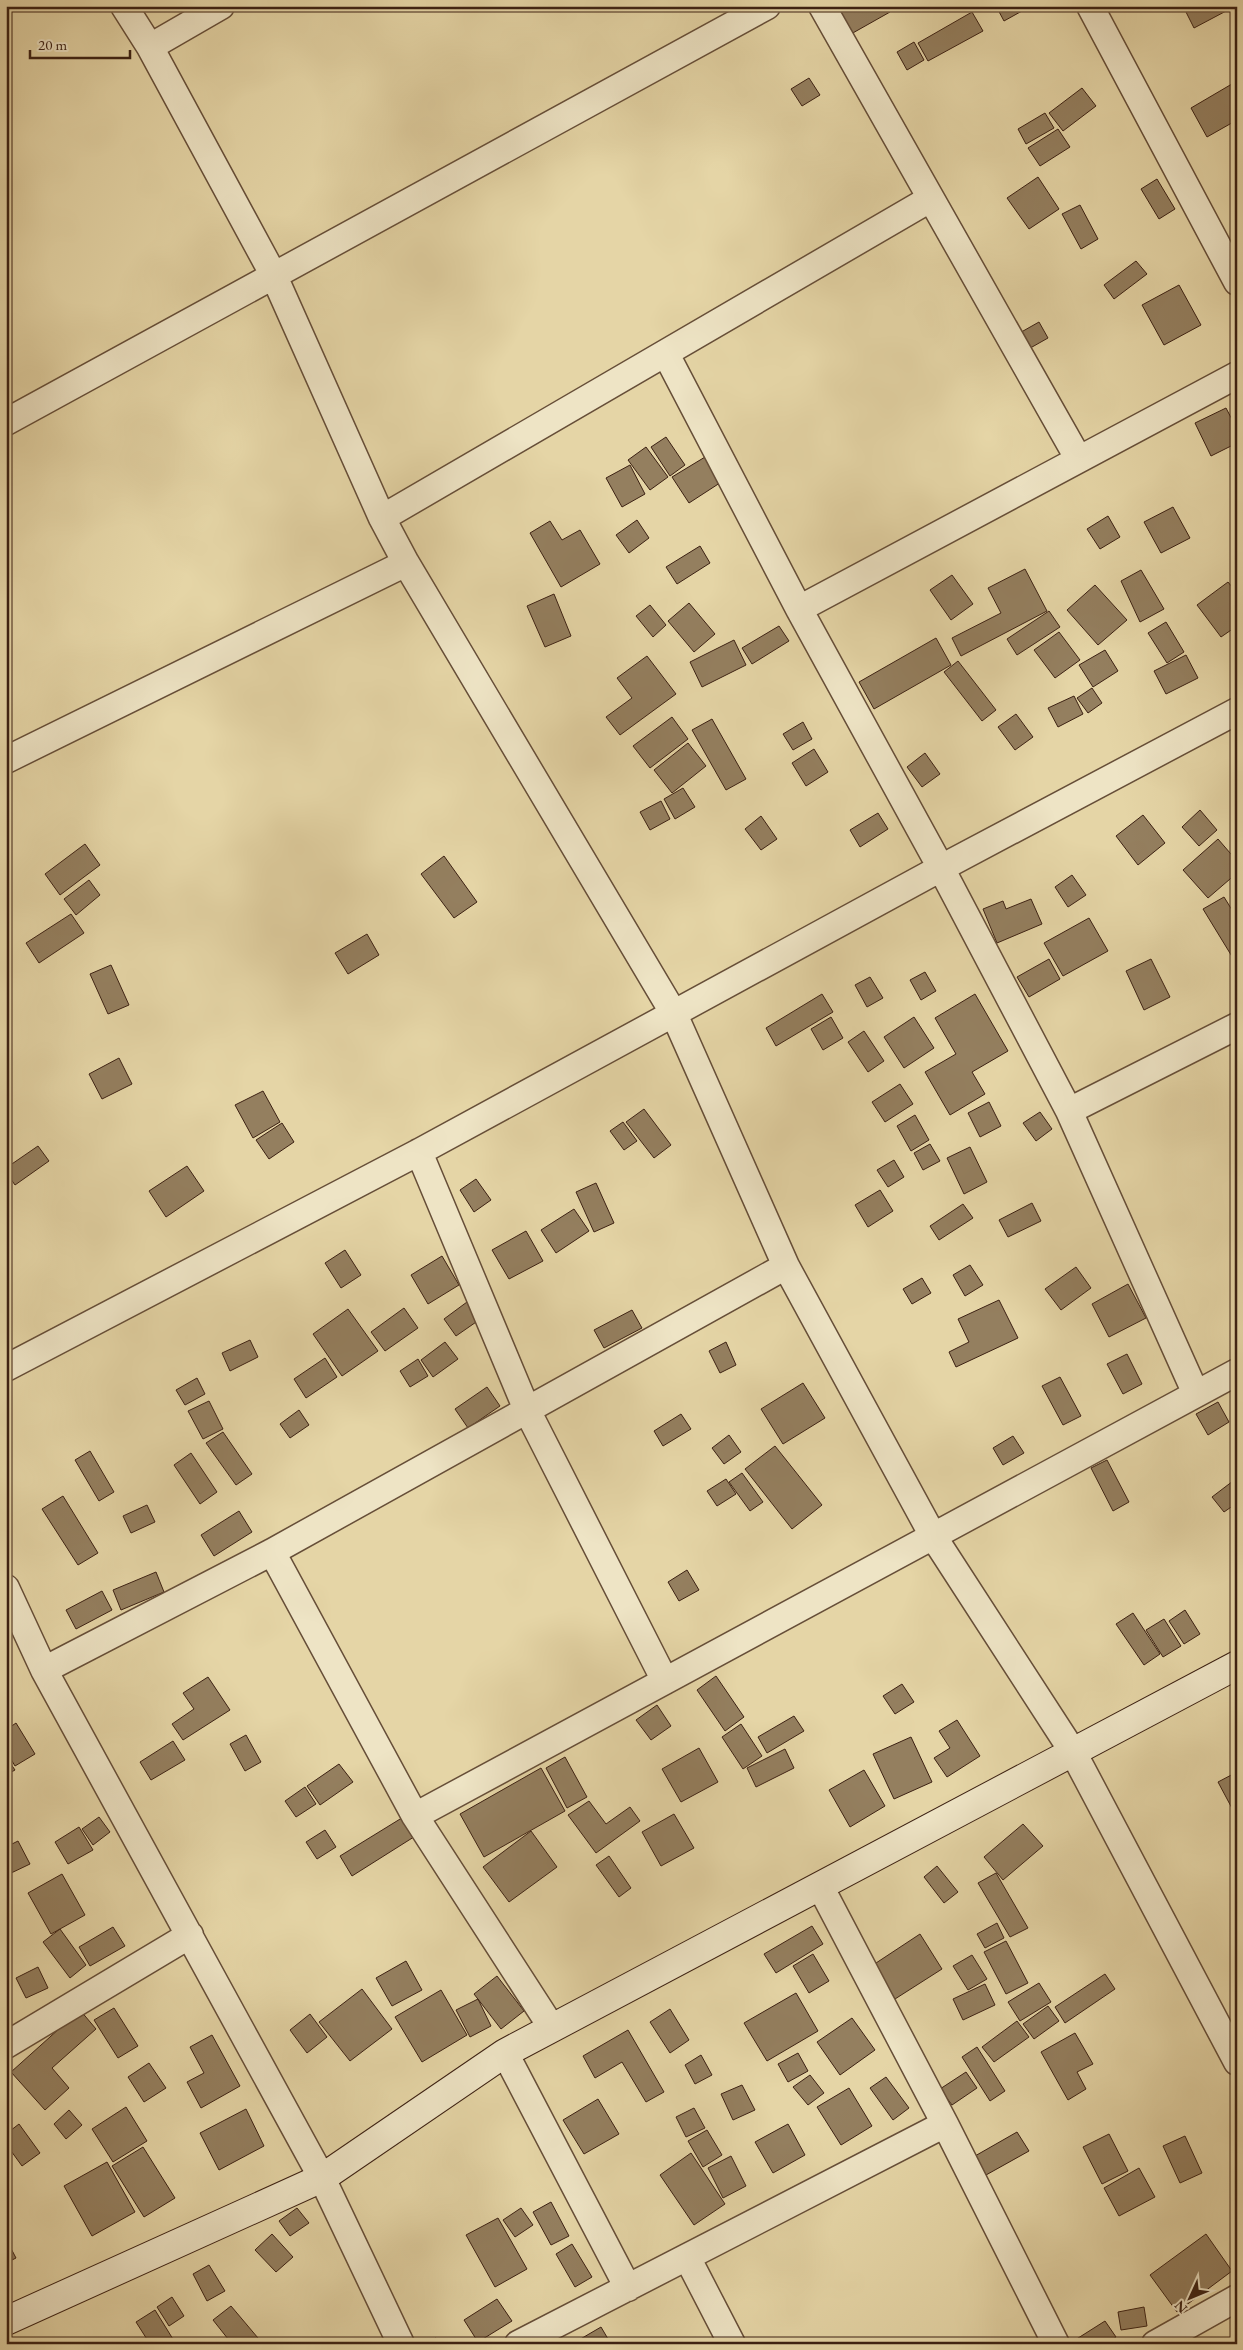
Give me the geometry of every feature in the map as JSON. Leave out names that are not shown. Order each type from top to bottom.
[{"type":"street","points":[[124,6],[150,47],[274,276],[382,518],[406,563],[674,1014],[786,1266],[933,1536],[1073,1752],[1237,2062]]},
{"type":"street","points":[[150,47],[221,6]]},
{"type":"street","points":[[10,412],[274,276],[767,6]]},
{"type":"street","points":[[822,6],[1078,458]]},
{"type":"street","points":[[1090,6],[1237,282]]},
{"type":"street","points":[[382,518],[930,199]]},
{"type":"street","points":[[666,354],[799,609],[941,868],[1069,1111],[1196,1394]]},
{"type":"street","points":[[799,609],[1078,458],[1237,375]]},
{"type":"street","points":[[6,760],[406,563]]},
{"type":"street","points":[[6,1368],[419,1152],[941,868],[1237,710]]},
{"type":"street","points":[[1069,1111],[1237,1026]]},
{"type":"street","points":[[419,1152],[527,1410],[665,1681]]},
{"type":"street","points":[[44,1670],[272,1552],[786,1266]]},
{"type":"street","points":[[415,1816],[1237,1372]]},
{"type":"street","points":[[272,1552],[415,1816],[552,2028]]},
{"type":"street","points":[[6,1588],[44,1670],[322,2178],[400,2344]]},
{"type":"street","points":[[6,2321],[322,2178],[505,2053],[1237,1665]]},
{"type":"street","points":[[820,1886],[945,2124],[1056,2344]]},
{"type":"street","points":[[6,2045],[190,1935]]},
{"type":"street","points":[[505,2053],[628,2288]]},
{"type":"street","points":[[518,2344],[945,2124]]},
{"type":"street","points":[[687,2257],[732,2344]]},
{"type":"street","points":[[1155,2344],[1237,2298]]},
{"type":"building","points":[[835,6],[886,6],[890,12],[851,34]]},
{"type":"building","points":[[996,6],[1031,6],[1004,21]]},
{"type":"building","points":[[1183,6],[1226,6],[1228,10],[1194,28]]},
{"type":"building","points":[[972,12],[983,31],[928,61],[918,43]]},
{"type":"building","points":[[914,42],[924,60],[907,70],[897,52]]},
{"type":"building","points":[[809,78],[820,95],[802,106],[791,89]]},
{"type":"building","points":[[1237,81],[1237,120],[1207,137],[1191,108]]},
{"type":"building","points":[[1082,88],[1096,106],[1063,131],[1049,113]]},
{"type":"building","points":[[1045,113],[1054,128],[1026,144],[1018,129]]},
{"type":"building","points":[[1058,129],[1070,147],[1040,166],[1028,148]]},
{"type":"building","points":[[1038,177],[1059,209],[1029,229],[1007,198]]},
{"type":"building","points":[[1157,179],[1175,209],[1159,219],[1141,189]]},
{"type":"building","points":[[1080,205],[1098,239],[1081,249],[1062,214]]},
{"type":"building","points":[[1136,261],[1147,274],[1114,299],[1104,285]]},
{"type":"building","points":[[1179,285],[1201,325],[1164,345],[1142,305]]},
{"type":"building","points":[[1039,322],[1048,338],[1025,351],[1016,335]]},
{"type":"building","points":[[1226,408],[1237,429],[1237,443],[1211,456],[1195,423]]},
{"type":"building","points":[[666,437],[685,465],[670,476],[651,447]]},
{"type":"building","points":[[646,447],[668,477],[650,490],[628,460]]},
{"type":"building","points":[[710,454],[726,479],[689,503],[672,477]]},
{"type":"building","points":[[630,465],[645,494],[622,507],[606,478]]},
{"type":"building","points":[[1173,507],[1190,538],[1161,553],[1144,522]]},
{"type":"building","points":[[1108,516],[1120,537],[1100,549],[1087,529]]},
{"type":"building","points":[[637,520],[649,538],[629,553],[616,535]]},
{"type":"building","points":[[550,521],[562,540],[580,530],[600,564],[561,587],[530,533]]},
{"type":"building","points":[[700,546],[710,563],[677,584],[666,567]]},
{"type":"building","points":[[1025,569],[1047,611],[961,656],[952,638],[1001,613],[988,588]]},
{"type":"building","points":[[1141,570],[1164,609],[1140,622],[1121,581]]},
{"type":"building","points":[[952,575],[973,604],[951,620],[930,590]]},
{"type":"building","points":[[1228,582],[1237,593],[1237,626],[1221,637],[1197,605]]},
{"type":"building","points":[[1095,585],[1127,620],[1098,645],[1067,610]]},
{"type":"building","points":[[554,594],[571,636],[545,647],[527,606]]},
{"type":"building","points":[[689,603],[715,634],[694,652],[668,621]]},
{"type":"building","points":[[650,605],[666,625],[653,637],[636,616]]},
{"type":"building","points":[[1049,611],[1060,627],[1017,655],[1007,639]]},
{"type":"building","points":[[1166,622],[1184,652],[1167,663],[1148,633]]},
{"type":"building","points":[[779,626],[789,641],[752,664],[742,648]]},
{"type":"building","points":[[1059,632],[1080,660],[1055,678],[1034,650]]},
{"type":"building","points":[[936,638],[951,665],[874,709],[859,682]]},
{"type":"building","points":[[734,640],[746,665],[702,687],[690,662]]},
{"type":"building","points":[[1105,650],[1118,671],[1093,687],[1079,665]]},
{"type":"building","points":[[1186,655],[1198,678],[1166,694],[1154,671]]},
{"type":"building","points":[[647,656],[676,694],[620,735],[606,717],[632,698],[617,678]]},
{"type":"building","points":[[958,661],[996,710],[982,721],[944,672]]},
{"type":"building","points":[[1092,688],[1102,703],[1088,713],[1077,698]]},
{"type":"building","points":[[1074,696],[1083,714],[1058,727],[1048,708]]},
{"type":"building","points":[[1016,714],[1033,737],[1015,750],[998,727]]},
{"type":"building","points":[[672,717],[688,739],[650,768],[633,746]]},
{"type":"building","points":[[712,719],[746,779],[726,790],[692,730]]},
{"type":"building","points":[[803,722],[812,739],[793,750],[783,734]]},
{"type":"building","points":[[688,743],[706,766],[672,793],[654,770]]},
{"type":"building","points":[[814,749],[828,772],[806,786],[792,763]]},
{"type":"building","points":[[925,753],[940,774],[922,787],[907,767]]},
{"type":"building","points":[[683,788],[695,807],[675,819],[664,799]]},
{"type":"building","points":[[661,801],[670,819],[650,830],[640,812]]},
{"type":"building","points":[[1200,810],[1217,830],[1199,846],[1182,827]]},
{"type":"building","points":[[878,813],[888,829],[860,847],[850,830]]},
{"type":"building","points":[[1143,815],[1165,843],[1138,865],[1116,836]]},
{"type":"building","points":[[761,816],[777,839],[761,850],[745,829]]},
{"type":"building","points":[[1218,839],[1237,861],[1237,873],[1208,898],[1183,870]]},
{"type":"building","points":[[85,844],[100,865],[60,895],[45,874]]},
{"type":"building","points":[[444,856],[477,902],[454,918],[421,874]]},
{"type":"building","points":[[1072,875],[1086,895],[1068,907],[1055,887]]},
{"type":"building","points":[[89,880],[100,895],[76,915],[64,899]]},
{"type":"building","points":[[1224,897],[1237,918],[1236,963],[1203,909]]},
{"type":"building","points":[[1031,899],[1042,924],[997,943],[983,909],[1003,901],[1006,909]]},
{"type":"building","points":[[71,914],[84,933],[39,963],[26,943]]},
{"type":"building","points":[[1089,918],[1108,951],[1063,976],[1044,943]]},
{"type":"building","points":[[367,934],[379,955],[348,974],[335,953]]},
{"type":"building","points":[[1049,959],[1060,979],[1029,997],[1017,977]]},
{"type":"building","points":[[1151,959],[1170,997],[1144,1010],[1126,971]]},
{"type":"building","points":[[111,965],[129,1005],[108,1014],[90,974]]},
{"type":"building","points":[[925,972],[936,991],[921,1000],[910,980]]},
{"type":"building","points":[[870,977],[883,998],[867,1007],[855,985]]},
{"type":"building","points":[[822,994],[833,1012],[776,1046],[766,1028]]},
{"type":"building","points":[[975,994],[1008,1051],[972,1072],[985,1094],[950,1115],[925,1072],[956,1054],[935,1018]]},
{"type":"building","points":[[831,1017],[843,1038],[823,1050],[811,1029]]},
{"type":"building","points":[[914,1017],[934,1048],[904,1068],[884,1037]]},
{"type":"building","points":[[864,1031],[884,1061],[868,1072],[848,1042]]},
{"type":"building","points":[[119,1058],[132,1084],[102,1099],[89,1074]]},
{"type":"building","points":[[900,1084],[913,1104],[885,1122],[872,1102]]},
{"type":"building","points":[[263,1091],[280,1122],[253,1138],[235,1105]]},
{"type":"building","points":[[989,1102],[1001,1126],[980,1137],[968,1113]]},
{"type":"building","points":[[644,1109],[671,1145],[654,1158],[626,1122]]},
{"type":"building","points":[[1040,1112],[1052,1129],[1036,1141],[1023,1123]]},
{"type":"building","points":[[915,1115],[929,1140],[911,1151],[897,1126]]},
{"type":"building","points":[[623,1122],[637,1141],[624,1150],[610,1131]]},
{"type":"building","points":[[282,1123],[294,1142],[269,1159],[256,1140]]},
{"type":"building","points":[[930,1144],[940,1161],[923,1170],[914,1153]]},
{"type":"building","points":[[38,1146],[49,1161],[15,1185],[6,1172],[6,1168]]},
{"type":"building","points":[[970,1147],[987,1182],[964,1194],[947,1158]]},
{"type":"building","points":[[894,1160],[904,1177],[888,1187],[877,1170]]},
{"type":"building","points":[[187,1166],[204,1191],[166,1217],[149,1191]]},
{"type":"building","points":[[476,1179],[491,1200],[474,1212],[460,1190]]},
{"type":"building","points":[[596,1183],[614,1223],[594,1232],[576,1192]]},
{"type":"building","points":[[880,1190],[893,1211],[868,1227],[855,1205]]},
{"type":"building","points":[[1032,1203],[1041,1221],[1008,1237],[999,1220]]},
{"type":"building","points":[[963,1204],[973,1218],[939,1240],[930,1226]]},
{"type":"building","points":[[574,1209],[589,1231],[556,1253],[541,1230]]},
{"type":"building","points":[[526,1231],[543,1261],[509,1279],[492,1250]]},
{"type":"building","points":[[345,1250],[361,1275],[341,1288],[325,1263]]},
{"type":"building","points":[[442,1256],[459,1285],[428,1304],[411,1275]]},
{"type":"building","points":[[970,1265],[983,1285],[965,1296],[953,1275]]},
{"type":"building","points":[[1076,1267],[1091,1288],[1061,1310],[1045,1289]]},
{"type":"building","points":[[922,1278],[931,1293],[912,1304],[903,1289]]},
{"type":"building","points":[[1128,1284],[1146,1318],[1109,1337],[1092,1304]]},
{"type":"building","points":[[999,1300],[1018,1338],[956,1367],[949,1352],[969,1342],[958,1319]]},
{"type":"building","points":[[467,1302],[479,1320],[456,1336],[444,1319]]},
{"type":"building","points":[[404,1308],[418,1328],[385,1351],[371,1332]]},
{"type":"building","points":[[348,1309],[378,1351],[342,1376],[313,1334]]},
{"type":"building","points":[[632,1310],[642,1328],[604,1348],[594,1330]]},
{"type":"building","points":[[250,1340],[258,1357],[230,1371],[222,1353]]},
{"type":"building","points":[[445,1342],[458,1359],[433,1377],[421,1360]]},
{"type":"building","points":[[726,1342],[736,1365],[720,1373],[709,1351]]},
{"type":"building","points":[[1127,1354],[1142,1384],[1123,1394],[1107,1364]]},
{"type":"building","points":[[325,1358],[337,1377],[306,1398],[294,1379]]},
{"type":"building","points":[[418,1359],[428,1376],[410,1387],[400,1371]]},
{"type":"building","points":[[1060,1377],[1081,1416],[1063,1425],[1042,1386]]},
{"type":"building","points":[[197,1378],[205,1394],[185,1405],[176,1390]]},
{"type":"building","points":[[803,1383],[825,1418],[783,1444],[761,1409]]},
{"type":"building","points":[[487,1387],[500,1406],[468,1428],[455,1409]]},
{"type":"building","points":[[209,1401],[223,1429],[203,1439],[188,1411]]},
{"type":"building","points":[[1218,1402],[1229,1422],[1208,1435],[1196,1414]]},
{"type":"building","points":[[299,1410],[309,1425],[290,1438],[280,1424]]},
{"type":"building","points":[[681,1414],[691,1429],[663,1446],[654,1431]]},
{"type":"building","points":[[223,1432],[252,1474],[236,1485],[206,1443]]},
{"type":"building","points":[[729,1435],[741,1452],[724,1464],[712,1448]]},
{"type":"building","points":[[1013,1436],[1024,1453],[1003,1465],[993,1448]]},
{"type":"building","points":[[775,1446],[822,1505],[792,1529],[745,1469]]},
{"type":"building","points":[[90,1451],[114,1492],[99,1501],[75,1460]]},
{"type":"building","points":[[191,1453],[217,1492],[200,1504],[174,1465]]},
{"type":"building","points":[[1107,1460],[1129,1502],[1113,1511],[1091,1468]]},
{"type":"building","points":[[742,1473],[763,1502],[750,1511],[729,1482]]},
{"type":"building","points":[[726,1479],[736,1494],[717,1506],[707,1491]]},
{"type":"building","points":[[1233,1481],[1237,1486],[1237,1503],[1224,1512],[1212,1497]]},
{"type":"building","points":[[63,1496],[98,1553],[78,1565],[42,1509]]},
{"type":"building","points":[[147,1505],[155,1522],[131,1533],[123,1516]]},
{"type":"building","points":[[239,1511],[252,1532],[214,1556],[201,1535]]},
{"type":"building","points":[[687,1570],[699,1590],[679,1601],[668,1582]]},
{"type":"building","points":[[156,1572],[164,1592],[121,1610],[113,1590]]},
{"type":"building","points":[[102,1591],[112,1610],[76,1629],[66,1610]]},
{"type":"building","points":[[1185,1610],[1200,1634],[1184,1644],[1169,1621]]},
{"type":"building","points":[[1133,1613],[1160,1654],[1144,1665],[1116,1624]]},
{"type":"building","points":[[1164,1619],[1181,1646],[1163,1657],[1146,1630]]},
{"type":"building","points":[[716,1676],[744,1717],[725,1731],[697,1690]]},
{"type":"building","points":[[208,1677],[230,1710],[183,1740],[172,1724],[194,1709],[183,1693]]},
{"type":"building","points":[[902,1684],[914,1702],[895,1714],[883,1696]]},
{"type":"building","points":[[657,1705],[671,1726],[651,1740],[636,1720]]},
{"type":"building","points":[[794,1716],[804,1731],[767,1753],[758,1737]]},
{"type":"building","points":[[957,1720],[980,1756],[947,1777],[934,1758],[950,1748],[939,1731]]},
{"type":"building","points":[[16,1723],[35,1754],[15,1766],[6,1751],[6,1730]]},
{"type":"building","points":[[741,1724],[762,1756],[743,1769],[722,1737]]},
{"type":"building","points":[[246,1735],[261,1762],[245,1771],[230,1744]]},
{"type":"building","points":[[911,1737],[932,1782],[894,1799],[873,1754]]},
{"type":"building","points":[[173,1741],[185,1760],[151,1780],[140,1762]]},
{"type":"building","points":[[699,1748],[718,1782],[681,1802],[662,1769]]},
{"type":"building","points":[[785,1749],[794,1768],[756,1787],[747,1768]]},
{"type":"building","points":[[6,1757],[15,1770],[6,1775]]},
{"type":"building","points":[[565,1757],[587,1797],[567,1808],[546,1768]]},
{"type":"building","points":[[339,1764],[353,1782],[320,1805],[307,1786]]},
{"type":"building","points":[[541,1768],[565,1811],[484,1857],[460,1814]]},
{"type":"building","points":[[864,1770],[885,1806],[850,1827],[829,1790]]},
{"type":"building","points":[[1237,1772],[1237,1811],[1234,1812],[1218,1782]]},
{"type":"building","points":[[305,1787],[316,1804],[296,1817],[285,1801]]},
{"type":"building","points":[[589,1801],[606,1824],[630,1807],[640,1821],[596,1853],[568,1815]]},
{"type":"building","points":[[674,1814],[694,1848],[661,1866],[642,1832]]},
{"type":"building","points":[[405,1816],[417,1835],[352,1876],[340,1856]]},
{"type":"building","points":[[99,1817],[110,1832],[93,1845],[82,1829]]},
{"type":"building","points":[[6,1823],[11,1831],[6,1834]]},
{"type":"building","points":[[1023,1824],[1043,1846],[1003,1880],[984,1857]]},
{"type":"building","points":[[79,1827],[93,1850],[68,1864],[55,1842]]},
{"type":"building","points":[[325,1830],[336,1847],[317,1859],[306,1842]]},
{"type":"building","points":[[531,1831],[557,1867],[509,1902],[483,1867]]},
{"type":"building","points":[[18,1841],[30,1864],[9,1874],[6,1869],[6,1847]]},
{"type":"building","points":[[609,1856],[631,1888],[619,1897],[596,1865]]},
{"type":"building","points":[[937,1866],[958,1892],[944,1903],[924,1877]]},
{"type":"building","points":[[996,1873],[1028,1928],[1010,1937],[978,1883]]},
{"type":"building","points":[[62,1874],[85,1915],[51,1934],[28,1893]]},
{"type":"building","points":[[997,1923],[1004,1938],[985,1948],[977,1934]]},
{"type":"building","points":[[812,1926],[823,1944],[776,1973],[764,1954]]},
{"type":"building","points":[[113,1927],[125,1946],[90,1966],[79,1947]]},
{"type":"building","points":[[60,1929],[86,1965],[70,1978],[43,1942]]},
{"type":"building","points":[[920,1934],[942,1969],[895,1999],[873,1965]]},
{"type":"building","points":[[1006,1941],[1028,1983],[1006,1994],[984,1952]]},
{"type":"building","points":[[813,1954],[829,1981],[809,1993],[793,1966]]},
{"type":"building","points":[[972,1955],[987,1979],[968,1990],[953,1966]]},
{"type":"building","points":[[406,1961],[422,1990],[392,2006],[376,1978]]},
{"type":"building","points":[[38,1967],[48,1988],[26,1998],[16,1978]]},
{"type":"building","points":[[1105,1974],[1115,1989],[1065,2023],[1055,2007]]},
{"type":"building","points":[[497,1976],[524,2011],[501,2029],[474,1994]]},
{"type":"building","points":[[1039,1983],[1051,2002],[1020,2021],[1008,2002]]},
{"type":"building","points":[[985,1984],[995,2005],[963,2020],[953,1999]]},
{"type":"building","points":[[362,1989],[392,2029],[350,2061],[319,2022]]},
{"type":"building","points":[[441,1990],[467,2035],[422,2062],[395,2017]]},
{"type":"building","points":[[796,1993],[818,2031],[767,2061],[744,2023]]},
{"type":"building","points":[[478,1999],[491,2026],[470,2037],[456,2010]]},
{"type":"building","points":[[1048,2006],[1059,2021],[1034,2039],[1023,2024]]},
{"type":"building","points":[[114,2008],[138,2046],[118,2058],[94,2020]]},
{"type":"building","points":[[670,2009],[689,2040],[670,2053],[650,2022]]},
{"type":"building","points":[[80,2010],[96,2029],[52,2068],[69,2088],[45,2110],[11,2072]]},
{"type":"building","points":[[310,2014],[327,2037],[307,2053],[290,2030]]},
{"type":"building","points":[[852,2018],[875,2050],[840,2075],[817,2042]]},
{"type":"building","points":[[1017,2021],[1029,2037],[994,2062],[982,2047]]},
{"type":"building","points":[[628,2030],[664,2092],[646,2102],[622,2062],[595,2078],[583,2056]]},
{"type":"building","points":[[1075,2033],[1093,2064],[1077,2072],[1086,2089],[1068,2100],[1041,2052]]},
{"type":"building","points":[[212,2035],[240,2086],[201,2108],[187,2082],[204,2073],[190,2047]]},
{"type":"building","points":[[977,2047],[1005,2091],[990,2101],[962,2057]]},
{"type":"building","points":[[798,2053],[808,2071],[788,2082],[778,2064]]},
{"type":"building","points":[[701,2055],[712,2075],[695,2084],[685,2065]]},
{"type":"building","points":[[149,2063],[166,2088],[144,2102],[128,2077]]},
{"type":"building","points":[[966,2072],[977,2088],[952,2105],[940,2089]]},
{"type":"building","points":[[810,2075],[824,2093],[808,2105],[793,2087]]},
{"type":"building","points":[[886,2077],[909,2108],[893,2120],[870,2088]]},
{"type":"building","points":[[742,2085],[755,2110],[733,2120],[721,2094]]},
{"type":"building","points":[[849,2088],[872,2126],[841,2145],[817,2107]]},
{"type":"building","points":[[598,2099],[619,2134],[584,2154],[563,2120]]},
{"type":"building","points":[[126,2107],[147,2141],[113,2162],[92,2129]]},
{"type":"building","points":[[694,2108],[705,2128],[686,2137],[676,2117]]},
{"type":"building","points":[[246,2109],[264,2146],[219,2170],[200,2133]]},
{"type":"building","points":[[69,2110],[82,2125],[66,2139],[54,2124]]},
{"type":"building","points":[[19,2124],[40,2153],[22,2166],[6,2144],[6,2134]]},
{"type":"building","points":[[788,2124],[805,2155],[773,2173],[755,2142]]},
{"type":"building","points":[[707,2130],[722,2155],[703,2167],[688,2141]]},
{"type":"building","points":[[1017,2132],[1029,2151],[986,2175],[975,2156]]},
{"type":"building","points":[[1109,2134],[1128,2171],[1102,2184],[1083,2147]]},
{"type":"building","points":[[1185,2136],[1202,2173],[1180,2183],[1163,2146]]},
{"type":"building","points":[[143,2147],[175,2198],[144,2217],[112,2166]]},
{"type":"building","points":[[691,2153],[725,2204],[694,2225],[660,2175]]},
{"type":"building","points":[[731,2156],[746,2186],[723,2198],[708,2168]]},
{"type":"building","points":[[107,2162],[135,2212],[92,2236],[64,2186]]},
{"type":"building","points":[[1139,2168],[1155,2197],[1119,2216],[1104,2188]]},
{"type":"building","points":[[551,2202],[569,2236],[551,2245],[533,2212]]},
{"type":"building","points":[[297,2208],[309,2223],[290,2236],[279,2221]]},
{"type":"building","points":[[521,2208],[533,2225],[515,2237],[503,2220]]},
{"type":"building","points":[[498,2218],[527,2269],[495,2287],[466,2235]]},
{"type":"building","points":[[272,2234],[293,2257],[276,2272],[255,2250]]},
{"type":"building","points":[[1206,2234],[1232,2271],[1177,2312],[1150,2275]]},
{"type":"building","points":[[6,2239],[16,2258],[6,2263]]},
{"type":"building","points":[[572,2244],[592,2277],[575,2287],[556,2254]]},
{"type":"building","points":[[209,2265],[225,2291],[207,2301],[193,2274]]},
{"type":"building","points":[[172,2297],[184,2316],[169,2326],[157,2307]]},
{"type":"building","points":[[497,2299],[512,2321],[478,2342],[464,2320]]},
{"type":"building","points":[[231,2306],[258,2338],[251,2344],[232,2344],[213,2320]]},
{"type":"building","points":[[1144,2307],[1147,2326],[1121,2330],[1118,2312]]},
{"type":"building","points":[[155,2310],[176,2344],[150,2344],[136,2322]]},
{"type":"building","points":[[1105,2321],[1116,2337],[1106,2344],[1078,2344],[1075,2340]]},
{"type":"building","points":[[601,2327],[611,2344],[572,2344]]},
{"type":"building","points":[[436,2338],[438,2344],[422,2344]]}]
